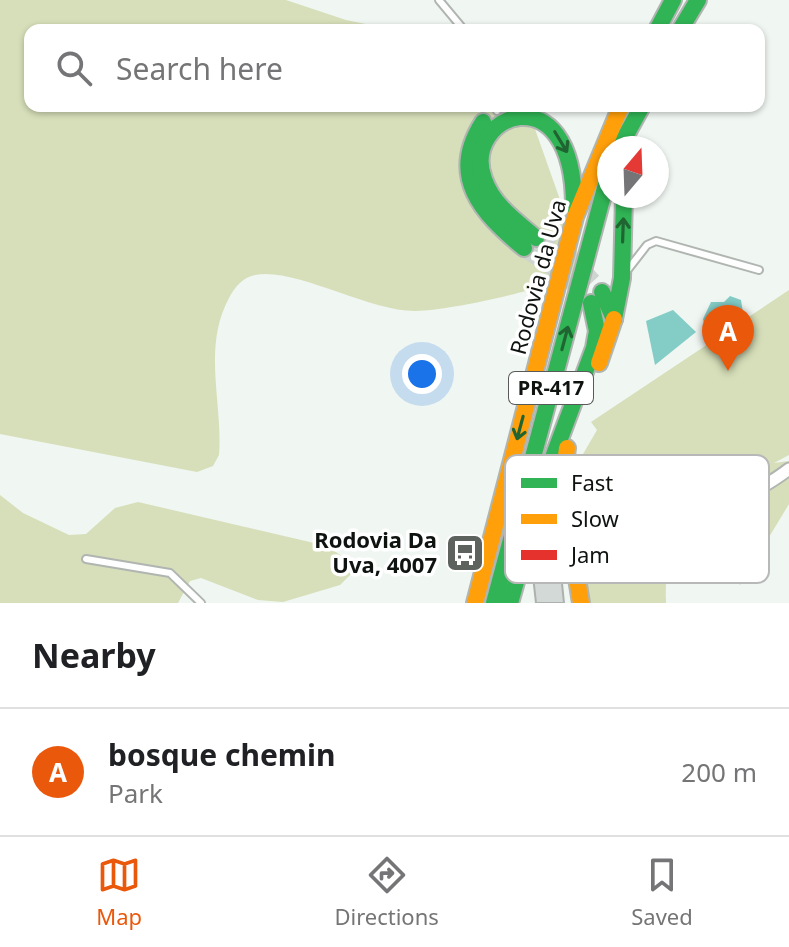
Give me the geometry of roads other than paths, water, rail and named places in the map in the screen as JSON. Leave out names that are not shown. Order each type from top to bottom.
[{"type":"main road","points":[[659,24],[673,0]]},
{"type":"main road","points":[[684,24],[698,0]]},
{"type":"main road","points":[[495,112],[472,134],[466,153],[467,176],[486,214],[530,243],[487,192],[479,157],[483,140],[494,126],[525,116],[539,120],[561,137],[572,168],[575,217]]},
{"type":"main road","name":"Rodovia da Uva","points":[[513,455],[575,217],[619,112]]},
{"type":"main road","points":[[626,136],[639,112]]},
{"type":"main road","points":[[635,136],[640,112]]},
{"type":"main road","name":"Rodovia da Uva","points":[[534,455],[600,208]]},
{"type":"main road","points":[[566,455],[614,319],[622,278],[624,208]]},
{"type":"main road","points":[[554,455],[594,348],[597,298],[614,319]]},
{"type":"main road","name":"Rodovia da Uva","points":[[475,603],[505,487]]},
{"type":"main road","name":"Rodovia da Uva","points":[[494,603],[505,562]]},
{"type":"main road","points":[[510,603],[516,583]]},
{"type":"main road","points":[[579,583],[581,603]]},
{"type":"street","points":[[769,485],[789,469]]},
{"type":"lane","points":[[439,0],[459,24]]},
{"type":"lane","points":[[622,278],[647,245],[656,241],[759,270]]},
{"type":"lane","points":[[86,559],[156,568],[170,573],[201,603]]},
{"type":"water","points":[[730,296],[741,300],[743,313],[730,320],[727,312],[721,310],[718,316],[726,327],[705,328],[703,319],[711,302],[724,302]]},
{"type":"water","points":[[673,310],[696,332],[655,365],[646,321]]},
{"type":"tunnel","points":[[536,238],[575,263],[602,292]]},
{"type":"tunnel","points":[[524,248],[570,278],[591,303]]},
{"type":"place","name":"bosque chemin","points":[[728,371]]},
{"type":"place","name":"Rodovia Da Uva, 4007","points":[[465,553]]}]
